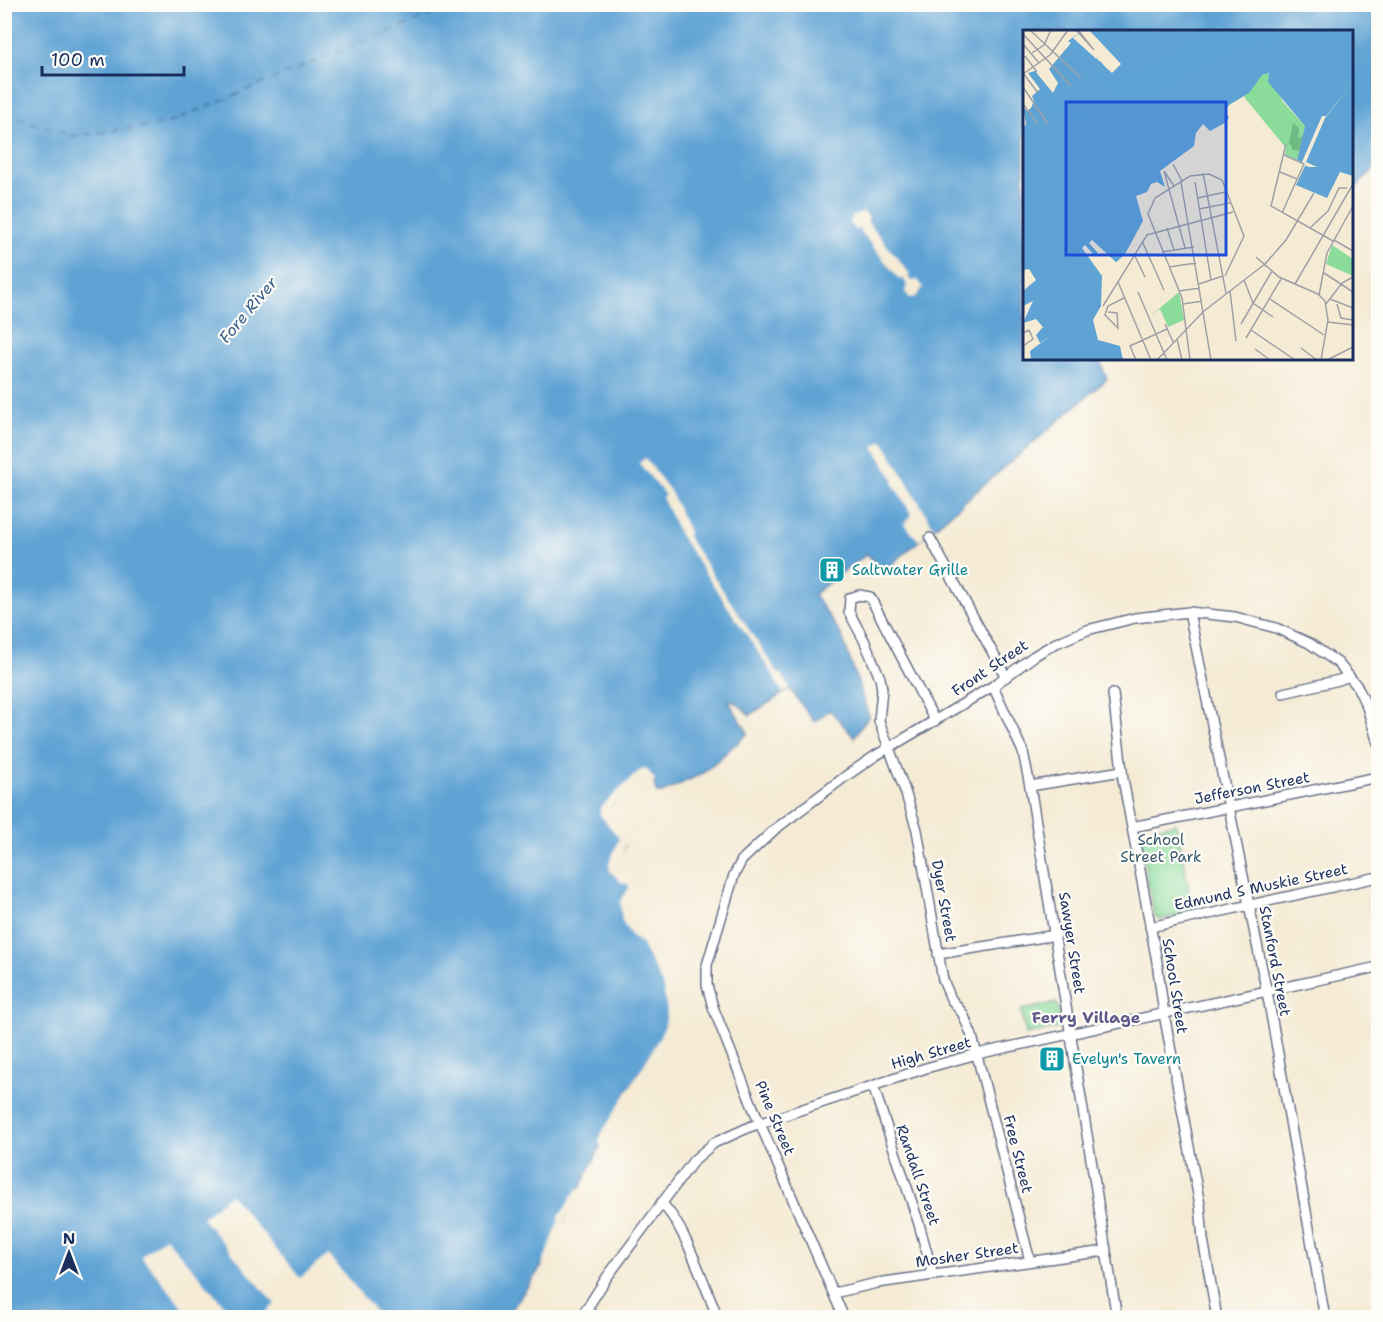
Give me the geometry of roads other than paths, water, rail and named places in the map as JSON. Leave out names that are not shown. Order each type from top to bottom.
[{"type":"street","points":[[930,538],[1006,677]]},
{"type":"street","name":"Dyer Street","points":[[935,721],[870,597],[859,595],[850,598],[849,612],[880,678],[882,689],[879,721],[917,830],[943,980],[967,1022],[977,1054]]},
{"type":"street","name":"Front Street","points":[[719,925],[734,875],[742,860],[774,830],[875,756],[993,686],[1054,644],[1087,630],[1135,618],[1189,612],[1245,619],[1276,628],[1323,651],[1338,663],[1363,697],[1378,743]]},
{"type":"street","name":"Stanford Street","points":[[1189,612],[1267,992],[1325,1317]]},
{"type":"street","points":[[1282,693],[1349,676]]},
{"type":"street","name":"Sawyer Street","points":[[993,686],[1023,752],[1030,786],[1117,1317]]},
{"type":"street","name":"School Street","points":[[1113,694],[1122,771],[1200,1205],[1203,1239],[1217,1317]]},
{"type":"street","points":[[1030,786],[1122,771]]},
{"type":"street","name":"Jefferson Street","points":[[1132,827],[1378,777]]},
{"type":"street","name":"Edmund S Muskie Street","points":[[1150,927],[1378,877]]},
{"type":"street","name":"Pine Street","points":[[719,925],[707,965],[707,985],[720,1028],[844,1317]]},
{"type":"street","points":[[939,954],[1056,934]]},
{"type":"street","name":"High Street","points":[[583,1313],[607,1276],[701,1152],[724,1138],[926,1068],[977,1054],[1378,967]]},
{"type":"street","name":"Free Street","points":[[977,1054],[1030,1261]]},
{"type":"street","name":"Randall Street","points":[[873,1086],[933,1275]]},
{"type":"street","points":[[661,1203],[674,1218],[718,1317]]},
{"type":"street","name":"Mosher Street","points":[[834,1293],[877,1283],[1105,1251]]},
{"type":"street","points":[[583,1313],[596,1317]]},
{"type":"water","name":"Fore River","points":[[5,5],[1378,5],[1378,75],[1376,79],[1378,84],[1378,165],[1353,191],[1353,30],[1023,30],[1023,360],[1099,360],[1107,379],[884,571],[867,554],[814,594],[842,636],[869,716],[854,737],[830,710],[814,722],[790,689],[750,715],[737,703],[728,700],[748,733],[703,773],[662,793],[657,793],[653,780],[647,774],[605,811],[625,845],[619,863],[620,873],[630,879],[628,912],[668,993],[669,1025],[627,1092],[542,1266],[506,1317],[5,1318]]},
{"type":"place","name":"Saltwater Grille","points":[[832,570]]},
{"type":"place","name":"Evelyn's Tavern","points":[[1052,1059]]},
{"type":"district","name":"Ferry Village","points":[[1086,1017]]},
{"type":"park label","name":"School Street Park","points":[[1161,848]]}]
